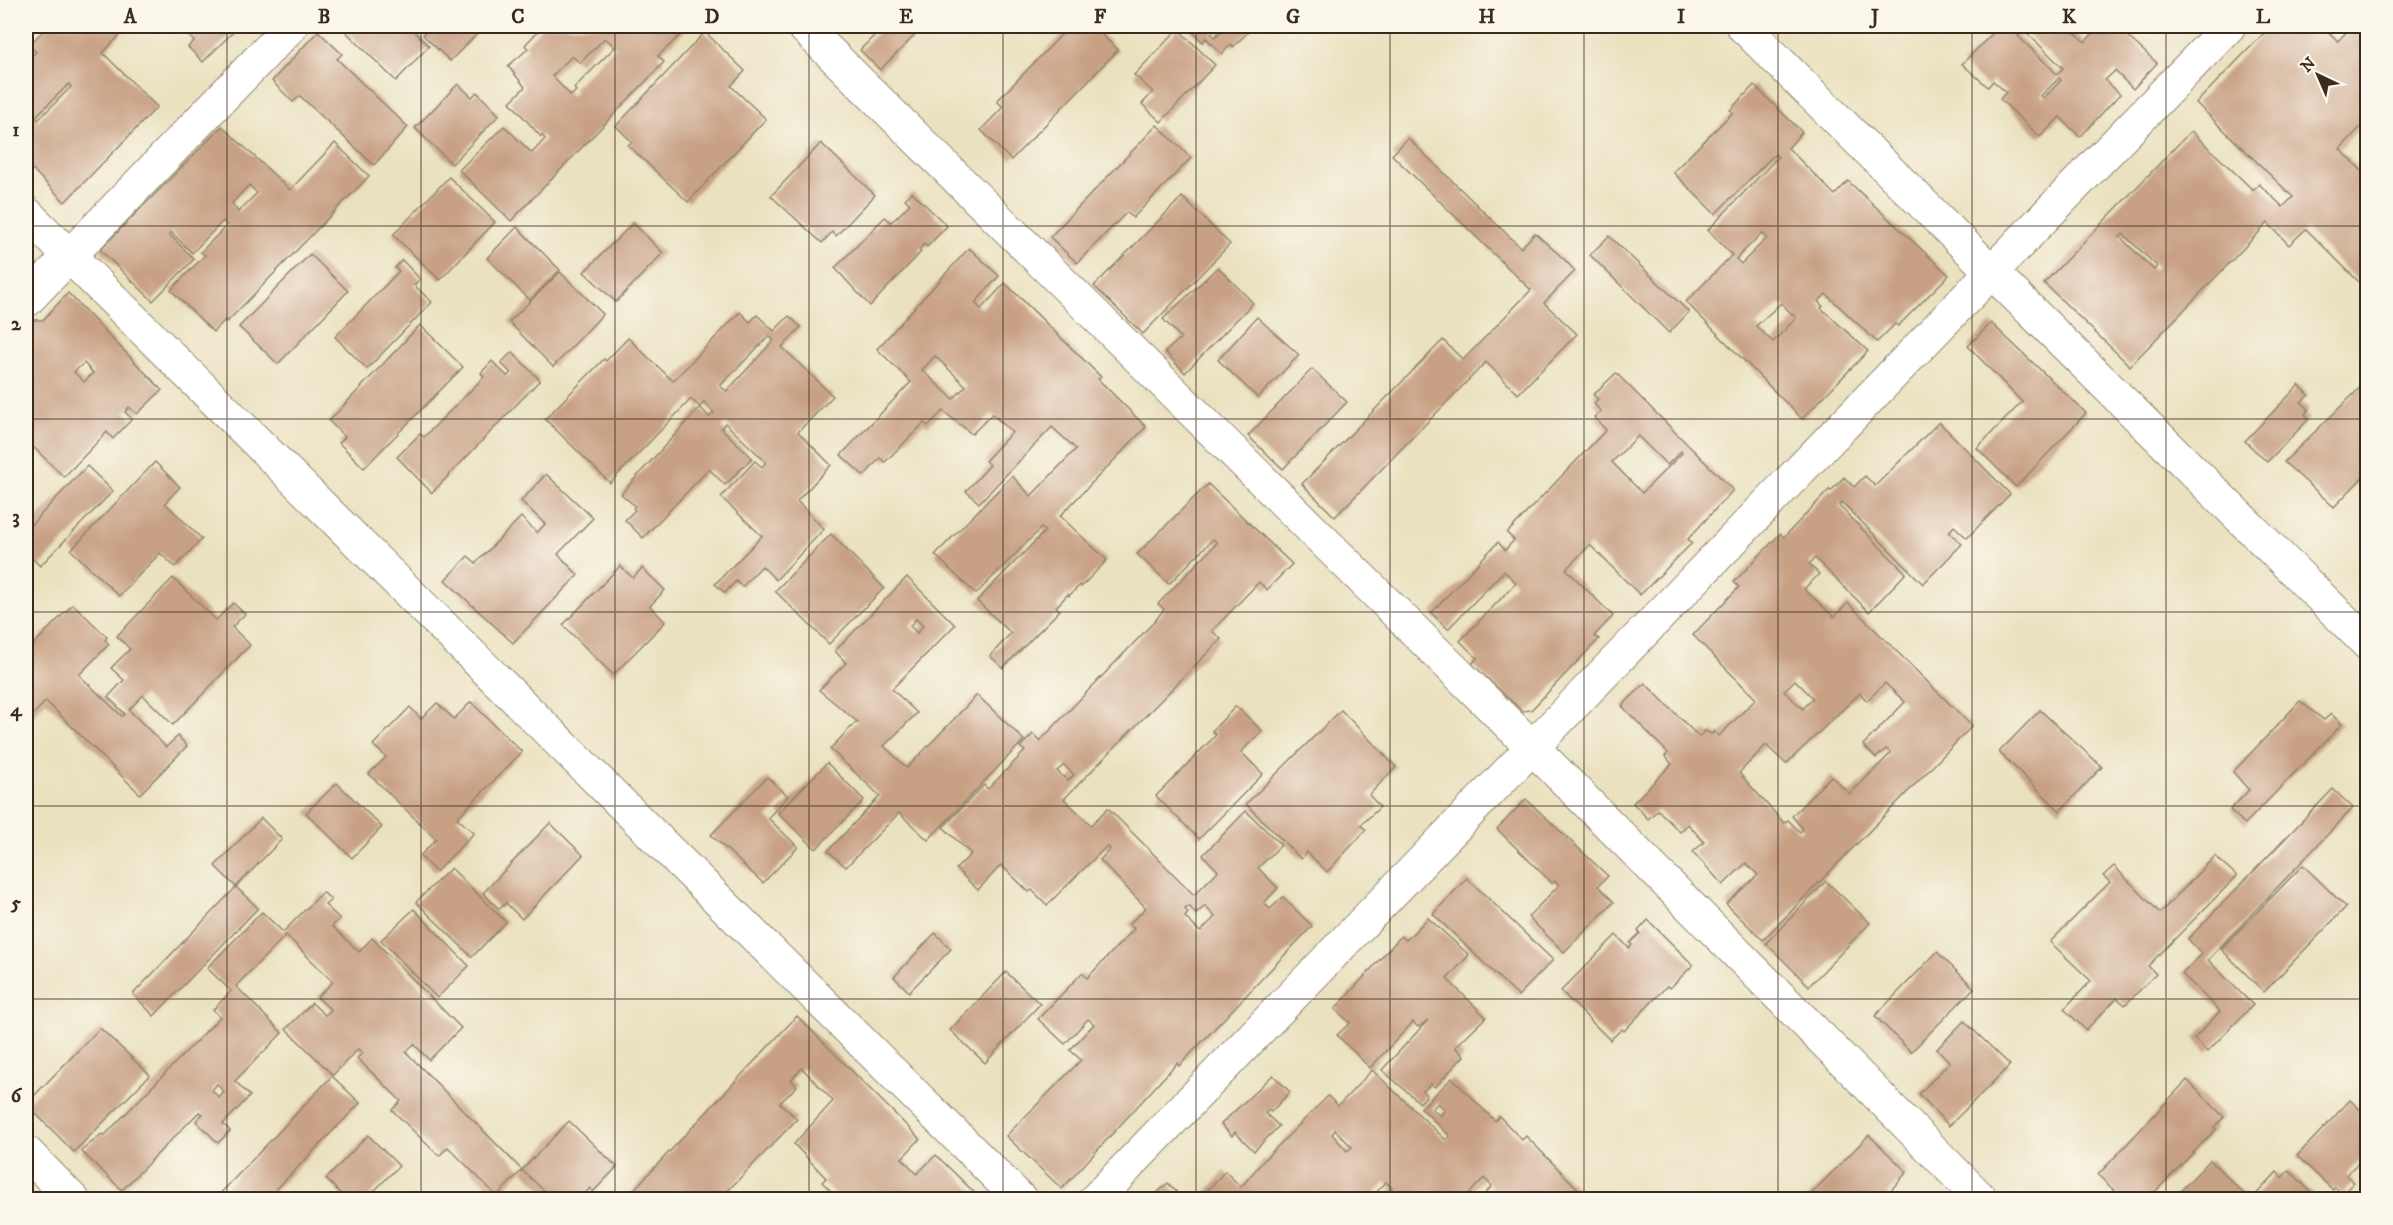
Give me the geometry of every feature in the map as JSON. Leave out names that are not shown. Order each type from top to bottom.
[{"type":"street","points":[[26,301],[291,26]]},
{"type":"street","points":[[803,26],[1532,747],[1982,1200]]},
{"type":"street","points":[[1743,26],[2367,644]]},
{"type":"street","points":[[1095,1200],[2229,26]]},
{"type":"street","points":[[26,213],[1021,1200]]},
{"type":"street","points":[[26,1152],[73,1200]]},
{"type":"building","points":[[48,26],[128,26],[103,53],[157,107],[65,202],[26,163],[26,62],[36,52],[29,45]],"holes":[[[69,84],[71,87],[38,120],[35,117]]]},
{"type":"building","points":[[178,26],[239,26],[203,62],[188,47],[194,41]]},
{"type":"building","points":[[340,26],[409,26],[429,46],[396,81]]},
{"type":"building","points":[[420,26],[485,26],[450,61],[423,35],[426,31]]},
{"type":"building","points":[[543,26],[690,26],[658,56],[664,62],[511,221],[459,170],[504,126],[532,153],[545,139],[510,102],[525,87],[508,66],[528,49],[525,45]],"holes":[[[605,38],[615,47],[574,88],[576,91],[571,96],[552,76],[572,56],[580,63]]]},
{"type":"building","points":[[884,26],[924,26],[880,70],[860,50]]},
{"type":"building","points":[[1070,26],[1107,26],[1100,33],[1118,50],[1011,160],[981,130],[1003,107],[997,101]]},
{"type":"building","points":[[1186,26],[1218,26],[1254,26],[1233,47],[1231,44],[1222,54],[1206,38],[1203,42]],"holes":[[[1218,26],[1222,30],[1215,37],[1211,34]]]},
{"type":"building","points":[[2000,26],[2068,26],[2085,42],[2100,26],[2116,26],[2157,63],[2133,89],[2115,71],[2105,80],[2120,94],[2080,137],[2060,117],[2040,137],[2000,99],[2006,92],[1993,81],[1988,87],[1962,64]],"holes":[[[2024,30],[2063,68],[2057,74],[2018,36]],[[2059,78],[2061,80],[2044,98],[2041,96]]]},
{"type":"building","points":[[2271,26],[2322,26],[2338,41],[2352,26],[2368,26],[2368,119],[2340,149],[2368,177],[2368,291],[2306,229],[2289,245],[2268,223],[2130,366],[2044,283],[2191,131],[2253,190],[2259,184],[2283,207],[2293,197],[2196,103]],"holes":[[[2123,234],[2157,266],[2154,270],[2120,237]]]},
{"type":"building","points":[[1178,29],[1215,65],[1161,122],[1142,104],[1153,92],[1134,75]]},
{"type":"building","points":[[318,31],[342,54],[337,59],[408,127],[374,165],[300,96],[293,102],[272,81]]},
{"type":"building","points":[[705,32],[745,71],[731,86],[766,119],[688,202],[628,145],[632,142],[616,126]]},
{"type":"building","points":[[458,84],[472,97],[477,92],[499,115],[452,164],[415,128]]},
{"type":"building","points":[[1754,85],[1802,132],[1788,148],[1835,195],[1848,181],[1949,275],[1898,326],[1895,324],[1877,342],[1826,294],[1818,302],[1823,306],[1821,308],[1868,351],[1802,419],[1686,302],[1732,255],[1708,230],[1778,157],[1775,154],[1715,214],[1673,172],[1733,112],[1730,110]],"holes":[[[1762,233],[1767,238],[1741,264],[1736,259]],[[1781,303],[1796,318],[1773,342],[1756,326]]]},
{"type":"building","points":[[1157,125],[1191,158],[1133,218],[1127,212],[1077,263],[1050,237]]},
{"type":"building","points":[[222,126],[290,190],[335,143],[369,176],[227,322],[225,320],[213,332],[171,290],[205,255],[201,252],[227,225],[223,221],[192,253],[171,232],[169,234],[194,259],[153,301],[100,250]],"holes":[[[249,185],[257,193],[238,212],[232,203]]]},
{"type":"building","points":[[1408,138],[1521,248],[1535,233],[1575,271],[1544,303],[1577,334],[1518,394],[1486,362],[1335,517],[1302,484],[1443,340],[1463,360],[1531,290],[1392,155]]},
{"type":"building","points":[[821,143],[875,195],[836,236],[832,232],[822,243],[771,196]]},
{"type":"building","points":[[449,177],[495,222],[440,280],[393,235]]},
{"type":"building","points":[[912,192],[947,226],[927,247],[924,244],[919,250],[921,252],[870,306],[835,268],[885,217],[891,222],[896,218],[910,204],[905,199]]},
{"type":"building","points":[[1182,197],[1230,244],[1143,334],[1094,286]]},
{"type":"building","points":[[633,223],[663,253],[616,302],[584,272]]},
{"type":"building","points":[[517,227],[560,270],[530,300],[487,258]]},
{"type":"building","points":[[1609,236],[1689,312],[1669,333],[1590,255]]},
{"type":"building","points":[[969,248],[999,276],[975,303],[981,309],[1005,283],[1101,377],[1098,379],[1146,427],[1060,516],[1107,560],[1081,587],[1080,585],[1069,596],[1068,594],[1056,607],[1060,610],[1003,668],[990,656],[1011,633],[977,601],[1045,531],[1041,528],[976,594],[935,555],[1012,476],[1031,496],[1076,449],[1052,427],[979,503],[966,491],[990,465],[985,461],[1012,432],[992,414],[972,434],[943,411],[928,426],[924,423],[885,462],[880,458],[864,476],[841,455],[911,382],[877,349]],"holes":[[[935,356],[966,386],[953,399],[922,370]]]},
{"type":"building","points":[[310,254],[348,291],[278,364],[239,327]]},
{"type":"building","points":[[402,260],[420,279],[414,285],[432,302],[367,369],[335,337],[399,271],[395,268]]},
{"type":"building","points":[[1218,267],[1253,303],[1185,373],[1165,352],[1181,338],[1163,319]]},
{"type":"building","points":[[560,272],[603,314],[553,367],[509,322]]},
{"type":"building","points":[[68,293],[162,390],[137,414],[129,407],[125,412],[132,419],[113,439],[107,432],[64,477],[26,440],[26,364],[31,358],[26,353],[26,327],[31,320],[43,320]],"holes":[[[84,363],[93,373],[84,382],[74,372]]]},
{"type":"building","points":[[740,312],[750,322],[757,315],[774,331],[789,316],[801,327],[782,347],[833,396],[798,432],[831,465],[797,501],[824,529],[776,580],[762,566],[742,587],[736,581],[725,593],[715,584],[762,536],[721,497],[755,461],[762,467],[766,462],[725,423],[721,428],[752,458],[725,485],[709,469],[643,538],[625,520],[635,510],[633,508],[635,506],[621,494],[700,407],[691,399],[610,483],[545,419],[604,359],[606,361],[628,338],[673,381]],"holes":[[[769,336],[774,340],[727,391],[720,386]],[[704,402],[714,413],[709,417],[700,407]]]},
{"type":"building","points":[[1257,317],[1299,355],[1258,398],[1218,360]]},
{"type":"building","points":[[1991,323],[2086,413],[2016,487],[1977,448],[2022,402],[1968,346]]},
{"type":"building","points":[[420,325],[463,367],[364,468],[339,443],[345,437],[329,421]]},
{"type":"building","points":[[512,352],[540,380],[432,493],[397,457],[420,434],[424,437],[484,377],[481,373],[492,361],[507,376],[511,373],[501,363]]},
{"type":"building","points":[[1312,369],[1347,402],[1283,469],[1248,436]]},
{"type":"building","points":[[1616,373],[1733,490],[1688,539],[1692,543],[1640,595],[1590,545],[1566,569],[1613,616],[1594,636],[1599,639],[1531,710],[1522,711],[1472,664],[1477,658],[1460,641],[1516,583],[1504,571],[1448,629],[1431,613],[1498,542],[1505,550],[1514,540],[1507,533],[1606,430],[1594,417],[1601,411],[1594,404],[1598,399],[1593,395]],"holes":[[[1638,436],[1667,465],[1681,451],[1682,453],[1642,493],[1612,462]]]},
{"type":"building","points":[[2368,380],[2367,473],[2334,507],[2284,462]]},
{"type":"building","points":[[2299,385],[2309,395],[2301,402],[2309,409],[2305,414],[2309,419],[2267,462],[2245,441]]},
{"type":"building","points":[[1939,422],[2010,494],[1967,538],[1954,526],[1949,532],[1962,544],[1923,584],[1842,502],[1839,506],[1906,573],[1869,612],[1815,558],[1809,564],[1819,574],[1804,589],[1834,617],[1848,603],[1972,726],[1763,940],[1726,904],[1758,875],[1746,863],[1723,885],[1693,852],[1704,842],[1688,824],[1680,832],[1658,810],[1648,819],[1633,803],[1672,764],[1665,756],[1668,753],[1622,706],[1645,683],[1699,737],[1705,731],[1712,734],[1714,731],[1719,736],[1756,699],[1693,635],[1739,587],[1734,582],[1780,534],[1784,537],[1844,477],[1854,487],[1865,476],[1875,486]],"holes":[[[1795,680],[1813,698],[1803,709],[1784,691]],[[1885,683],[1905,702],[1863,745],[1876,758],[1886,749],[1891,753],[1850,794],[1831,776],[1792,816],[1803,829],[1800,832],[1788,820],[1784,823],[1739,773],[1766,745],[1786,764],[1860,693],[1867,701]]]},
{"type":"building","points":[[155,462],[180,487],[165,503],[202,539],[175,567],[160,553],[119,596],[71,550]]},
{"type":"building","points":[[87,466],[113,491],[40,566],[26,552],[26,530]]},
{"type":"building","points":[[546,474],[593,518],[558,554],[578,575],[513,643],[445,580],[468,556],[476,563],[521,517],[537,533],[545,524],[521,501]]},
{"type":"building","points":[[1208,484],[1292,564],[1267,590],[1259,582],[1212,631],[1221,639],[1064,799],[1091,825],[1108,808],[1194,895],[1218,871],[1203,855],[1246,811],[1281,845],[1258,868],[1278,888],[1264,903],[1270,909],[1283,897],[1312,926],[1179,1066],[1177,1063],[1062,1189],[1006,1136],[1081,1060],[1070,1050],[1094,1024],[1088,1019],[1065,1044],[1038,1019],[1082,973],[1087,978],[1134,929],[1129,924],[1146,908],[1100,860],[1110,849],[1107,846],[1047,905],[1032,890],[1029,892],[1001,865],[978,890],[956,869],[971,854],[943,827],[984,785],[988,789],[1025,751],[1020,747],[1033,734],[1040,741],[1155,621],[1164,609],[1158,604],[1217,543],[1213,539],[1169,584],[1137,554]],"holes":[[[1064,765],[1074,775],[1068,781],[1057,771]],[[1189,906],[1196,914],[1205,906],[1215,917],[1200,932],[1185,917],[1188,913],[1185,909]]]},
{"type":"building","points":[[831,534],[884,588],[829,644],[775,591]]},
{"type":"building","points":[[620,566],[633,578],[642,568],[665,590],[650,606],[665,622],[613,675],[563,625]]},
{"type":"building","points":[[907,577],[955,625],[892,689],[917,713],[884,746],[907,768],[977,695],[1024,740],[928,840],[899,813],[846,867],[828,851],[880,796],[830,749],[856,722],[859,723],[819,690],[846,663],[835,651]],"holes":[[[916,619],[923,626],[917,633],[910,626]]]},
{"type":"building","points":[[173,578],[216,620],[233,603],[245,614],[232,627],[250,645],[173,725],[143,695],[129,710],[166,747],[178,736],[187,746],[140,794],[46,701],[26,722],[26,652],[73,604],[107,637],[105,640],[109,644],[79,675],[122,716],[125,714],[108,697],[124,680],[111,668],[130,649],[117,636]]},
{"type":"building","points":[[2300,701],[2324,720],[2331,714],[2342,724],[2245,824],[2230,810],[2249,790],[2233,772]]},
{"type":"building","points":[[471,702],[522,752],[457,818],[474,833],[436,872],[420,856],[436,839],[369,774],[386,757],[373,745],[410,707],[421,719],[437,703],[454,719]]},
{"type":"building","points":[[1236,706],[1262,731],[1241,752],[1263,774],[1199,839],[1156,796],[1216,735],[1212,731]]},
{"type":"building","points":[[1341,710],[1396,767],[1369,795],[1380,807],[1361,825],[1366,830],[1327,872],[1307,852],[1301,859],[1246,804]]},
{"type":"building","points":[[2040,710],[2102,767],[2060,811],[1999,752]]},
{"type":"building","points":[[827,763],[864,800],[816,849],[778,813]]},
{"type":"building","points":[[767,777],[788,796],[768,818],[798,847],[763,883],[711,835]]},
{"type":"building","points":[[337,783],[382,827],[352,858],[306,813]]},
{"type":"building","points":[[2333,789],[2353,808],[2208,960],[2253,1005],[2207,1052],[2194,1039],[2220,1011],[2182,974],[2202,954],[2188,939]]},
{"type":"building","points":[[1526,799],[1608,876],[1598,886],[1614,902],[1564,952],[1528,917],[1559,885],[1555,881],[1552,883],[1497,829]]},
{"type":"building","points":[[261,818],[282,839],[236,887],[215,866]]},
{"type":"building","points":[[550,823],[583,855],[522,919],[506,903],[499,909],[483,893]]},
{"type":"building","points":[[2215,856],[2237,876],[2148,966],[2156,974],[2125,1005],[2117,998],[2086,1030],[2064,1009],[2091,981],[2050,942],[2110,882],[2103,876],[2114,866],[2160,913]]},
{"type":"building","points":[[2303,865],[2346,907],[2264,992],[2221,949]]},
{"type":"building","points":[[451,868],[506,922],[472,957],[416,902]]},
{"type":"building","points":[[1467,878],[1553,960],[1518,996],[1433,914]]},
{"type":"building","points":[[1826,881],[1870,923],[1809,986],[1766,943]]},
{"type":"building","points":[[236,887],[258,908],[154,1016],[133,994]]},
{"type":"building","points":[[323,892],[331,900],[325,905],[340,919],[332,926],[359,952],[372,938],[461,1028],[429,1060],[414,1044],[406,1052],[522,1170],[497,1196],[448,1147],[439,1156],[392,1110],[401,1101],[357,1058],[363,1053],[358,1049],[333,1075],[286,1029],[312,1003],[325,1015],[331,1010],[317,997],[333,982],[286,935],[236,986],[282,1033],[235,1081],[250,1096],[223,1124],[230,1131],[218,1143],[196,1121],[203,1114],[199,1112],[122,1190],[81,1151],[102,1134],[104,1136],[220,1017],[213,1010],[231,991],[207,968],[262,912],[283,932]],"holes":[[[217,1084],[224,1092],[219,1098],[212,1090]]]},
{"type":"building","points":[[414,909],[469,966],[437,998],[381,940]]},
{"type":"building","points":[[1428,918],[1469,955],[1447,979],[1486,1017],[1455,1047],[1464,1056],[1435,1087],[1431,1084],[1423,1091],[1427,1095],[1420,1103],[1382,1070],[1428,1020],[1418,1027],[1413,1022],[1370,1068],[1337,1035],[1350,1023],[1335,1009],[1401,936],[1406,940]]},
{"type":"building","points":[[1648,920],[1693,965],[1670,988],[1667,986],[1624,1031],[1622,1029],[1610,1040],[1561,991],[1616,935],[1629,948],[1632,945],[1630,943],[1640,933],[1638,931]]},
{"type":"building","points":[[935,933],[951,949],[909,992],[894,977]]},
{"type":"building","points":[[1937,952],[1974,988],[1911,1052],[1875,1016]]},
{"type":"building","points":[[1006,972],[1040,1004],[985,1063],[950,1030]]},
{"type":"building","points":[[797,1016],[920,1139],[902,1158],[917,1174],[936,1155],[982,1200],[840,1200],[822,1182],[826,1178],[794,1144],[833,1101],[802,1068],[791,1080],[797,1086],[780,1103],[797,1119],[719,1200],[624,1200]]},
{"type":"building","points":[[1964,1021],[2010,1065],[1949,1126],[1919,1094],[1950,1062],[1937,1049]]},
{"type":"building","points":[[100,1028],[150,1075],[74,1152],[26,1104]]},
{"type":"building","points":[[1372,1070],[1446,1140],[1450,1136],[1421,1108],[1452,1078],[1495,1121],[1499,1116],[1522,1140],[1526,1136],[1589,1200],[1480,1200],[1492,1186],[1484,1178],[1463,1200],[1381,1200],[1392,1188],[1386,1182],[1369,1200],[1199,1200],[1225,1171],[1241,1187],[1264,1160],[1328,1096],[1338,1106]],"holes":[[[1438,1103],[1445,1110],[1440,1116],[1432,1109]],[[1335,1130],[1352,1147],[1347,1151],[1332,1134]]]},
{"type":"building","points":[[1273,1075],[1290,1092],[1271,1112],[1269,1110],[1265,1113],[1279,1126],[1254,1151],[1235,1132],[1232,1136],[1221,1124]]},
{"type":"building","points":[[332,1076],[360,1103],[266,1200],[214,1200]]},
{"type":"building","points":[[2187,1080],[2224,1117],[2214,1127],[2216,1129],[2152,1195],[2156,1200],[2120,1200],[2122,1198],[2098,1175]]},
{"type":"building","points":[[2350,1100],[2368,1117],[2368,1153],[2346,1175],[2354,1182],[2342,1194],[2335,1187],[2333,1190],[2297,1156]]},
{"type":"building","points":[[569,1121],[617,1167],[593,1192],[590,1188],[579,1200],[554,1200],[522,1170]]},
{"type":"building","points":[[368,1135],[399,1166],[365,1200],[347,1200],[326,1179]]},
{"type":"building","points":[[1869,1135],[1907,1172],[1882,1200],[1805,1200]]},
{"type":"building","points":[[2210,1160],[2250,1200],[2172,1200]]},
{"type":"building","points":[[2289,1170],[2314,1195],[2309,1200],[2251,1200],[2277,1172],[2282,1178]]},
{"type":"building","points":[[1168,1183],[1184,1200],[1150,1200]]}]
